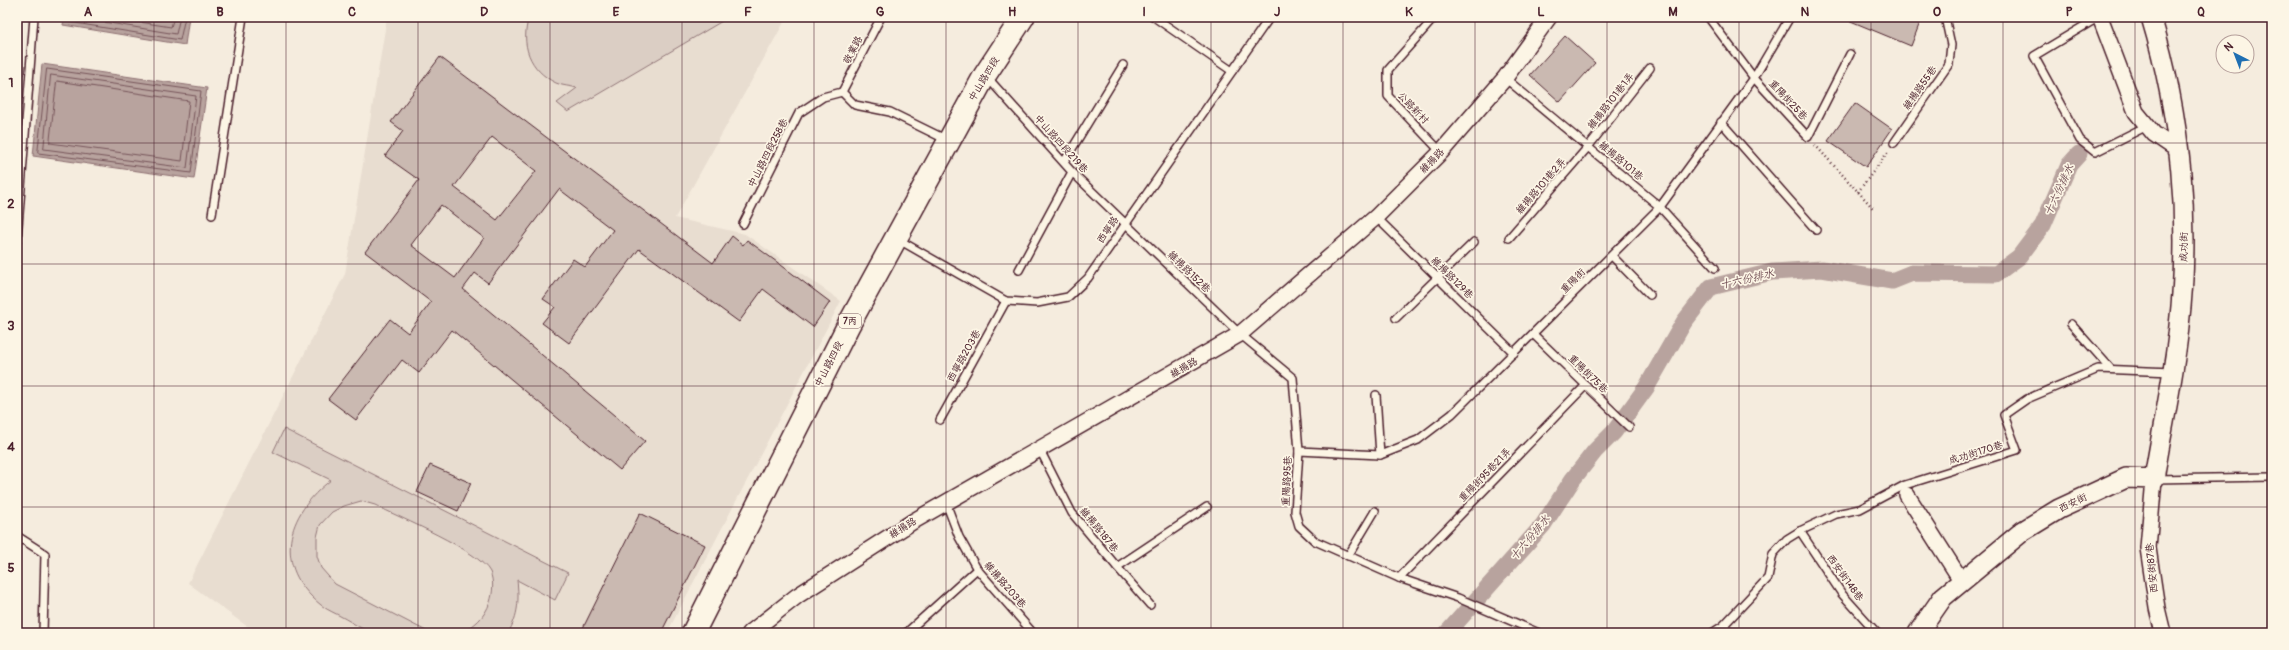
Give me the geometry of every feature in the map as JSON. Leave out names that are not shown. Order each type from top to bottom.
[{"type":"main road","name":"中山路四段","points":[[693,633],[848,326],[985,75],[1023,17]]},
{"type":"street","name":"維揚路","points":[[757,631],[797,596],[912,522],[1240,334],[1376,217],[1441,152],[1505,78],[1549,17]]},
{"type":"street","points":[[2099,17],[2136,112],[2154,134],[2179,152]]},
{"type":"street","name":"成功街","points":[[2151,17],[2163,57],[2179,152],[2185,243],[2179,326],[2154,479]]},
{"type":"street","name":"西安街","points":[[1918,633],[1943,597],[1961,580],[2023,531],[2059,509],[2126,478],[2154,479]]},
{"type":"street","name":"西安街87巷","points":[[2154,479],[2148,548],[2157,608],[2163,633]]},
{"type":"street","points":[[1907,495],[1961,580]]},
{"type":"lane","points":[[17,240],[34,17]]},
{"type":"lane","points":[[212,214],[243,17]]},
{"type":"lane","name":"敬業路","points":[[842,92],[881,17]]},
{"type":"lane","points":[[1154,17],[1232,71]]},
{"type":"lane","name":"西寧路","points":[[897,238],[1006,301],[1037,303],[1068,297],[1088,278],[1270,17]]},
{"type":"lane","name":"公路新村","points":[[1435,17],[1388,70],[1388,96],[1441,152]]},
{"type":"lane","name":"重陽街25巷","points":[[1708,17],[1754,78],[1808,137]]},
{"type":"lane","name":"重陽街","points":[[1299,451],[1380,455],[1418,440],[1452,414],[1660,207],[1754,78],[1790,17]]},
{"type":"lane","name":"維揚路55巷","points":[[1894,143],[1949,64],[1950,44],[1945,17]]},
{"type":"lane","points":[[2099,17],[2034,56],[2080,140],[2095,152],[2147,126]]},
{"type":"lane","points":[[1808,137],[1850,54]]},
{"type":"lane","points":[[1064,162],[1123,65]]},
{"type":"lane","name":"維揚路101巷1弄","points":[[1588,147],[1650,68]]},
{"type":"lane","name":"中山路四段219巷","points":[[985,75],[1072,172],[1125,224]]},
{"type":"lane","name":"維揚路101巷","points":[[1505,78],[1660,207],[1715,268]]},
{"type":"lane","points":[[842,92],[855,105],[890,112],[949,141]]},
{"type":"lane","name":"中山路四段258巷","points":[[743,224],[799,113],[823,97],[842,92]]},
{"type":"lane","points":[[1721,122],[1816,230]]},
{"type":"lane","name":"維揚路101巷2弄","points":[[1509,238],[1588,147]]},
{"type":"lane","points":[[1018,270],[1072,172]]},
{"type":"lane","name":"維揚路129巷","points":[[1376,217],[1514,353]]},
{"type":"lane","name":"維揚路152巷","points":[[1125,224],[1240,334]]},
{"type":"lane","points":[[1396,318],[1474,242]]},
{"type":"lane","points":[[1612,256],[1650,295]]},
{"type":"lane","name":"西寧路203巷","points":[[940,420],[1006,301]]},
{"type":"lane","points":[[2071,324],[2111,369]]},
{"type":"lane","name":"重陽路95巷","points":[[1240,334],[1293,378],[1299,451],[1295,512],[1299,526],[1315,541],[1348,556],[1399,578],[1458,598],[1539,633]]},
{"type":"lane","name":"重陽街75巷","points":[[1533,334],[1629,427]]},
{"type":"lane","name":"成功街170巷","points":[[1712,633],[1723,626],[1768,578],[1773,554],[1787,539],[1800,531],[1836,514],[1860,509],[1905,485],[2016,450],[2004,415],[2027,399],[2098,369],[2172,372]]},
{"type":"lane","name":"重陽街95巷21弄","points":[[1399,578],[1586,385]]},
{"type":"lane","points":[[1376,395],[1380,455]]},
{"type":"lane","name":"維揚路187巷","points":[[1040,450],[1072,513],[1117,567],[1208,507]]},
{"type":"lane","name":"西安街","points":[[2154,479],[2272,477]]},
{"type":"lane","name":"維揚路203巷","points":[[946,503],[959,537],[977,569],[1033,633]]},
{"type":"lane","points":[[1348,556],[1375,511]]},
{"type":"lane","name":"西安街148巷","points":[[1800,531],[1842,594],[1877,633]]},
{"type":"lane","points":[[17,536],[45,554],[43,633]]},
{"type":"lane","points":[[1117,567],[1150,604]]},
{"type":"lane","points":[[906,633],[977,569]]},
{"type":"lane","points":[[1723,626],[1731,633]]},
{"type":"path","points":[[1808,137],[1873,208]]},
{"type":"path","points":[[1858,192],[1894,143]]},
{"type":"shaded area","points":[[387,17],[787,17],[675,218],[745,234],[841,301],[667,633],[256,633],[188,583],[345,274]]},
{"type":"shaded area","points":[[529,17],[729,17],[568,112],[557,103],[577,88],[556,83],[547,78],[533,64],[526,46],[526,27]]},
{"type":"shaded area","points":[[284,429],[568,573],[555,600],[517,580],[518,594],[516,613],[508,633],[459,633],[478,621],[488,607],[493,587],[490,572],[483,563],[471,554],[438,535],[375,505],[361,501],[344,506],[332,512],[320,525],[317,537],[317,556],[321,568],[335,584],[430,633],[389,634],[371,632],[321,605],[306,590],[296,574],[291,557],[291,541],[295,524],[304,508],[331,480],[273,452]]},
{"type":"water","points":[[64,17],[189,17],[185,45],[63,25]]},
{"type":"water","points":[[42,64],[207,88],[194,179],[33,156]]},
{"type":"building","points":[[1841,17],[1922,17],[1911,46]]},
{"type":"building","points":[[1565,36],[1595,63],[1560,102],[1530,75]]},
{"type":"building","points":[[440,57],[713,263],[732,236],[743,245],[747,240],[830,302],[813,327],[763,289],[739,322],[639,249],[569,343],[542,323],[555,307],[543,299],[573,259],[585,267],[613,230],[559,189],[488,283],[475,273],[463,289],[645,441],[620,470],[452,330],[419,373],[402,360],[356,420],[328,399],[390,319],[408,333],[431,302],[365,252],[419,180],[385,156],[403,131],[391,122]],"holes":[[[492,137],[536,171],[497,220],[454,187]],[[441,205],[484,238],[455,278],[411,245]]]},
{"type":"building","points":[[1855,103],[1892,129],[1866,167],[1828,141]]},
{"type":"building","points":[[430,465],[471,483],[458,511],[417,492]]},
{"type":"building","points":[[640,513],[705,545],[661,633],[593,633],[583,628]]},
{"type":"waterway","name":"十六份排水","points":[[1447,633],[1543,525],[1573,479],[1595,451],[1614,432],[1646,388],[1684,322],[1711,287],[1772,272],[1822,269],[1892,281],[1912,273],[1996,274],[2019,257],[2043,225],[2069,165],[2079,154]]}]
